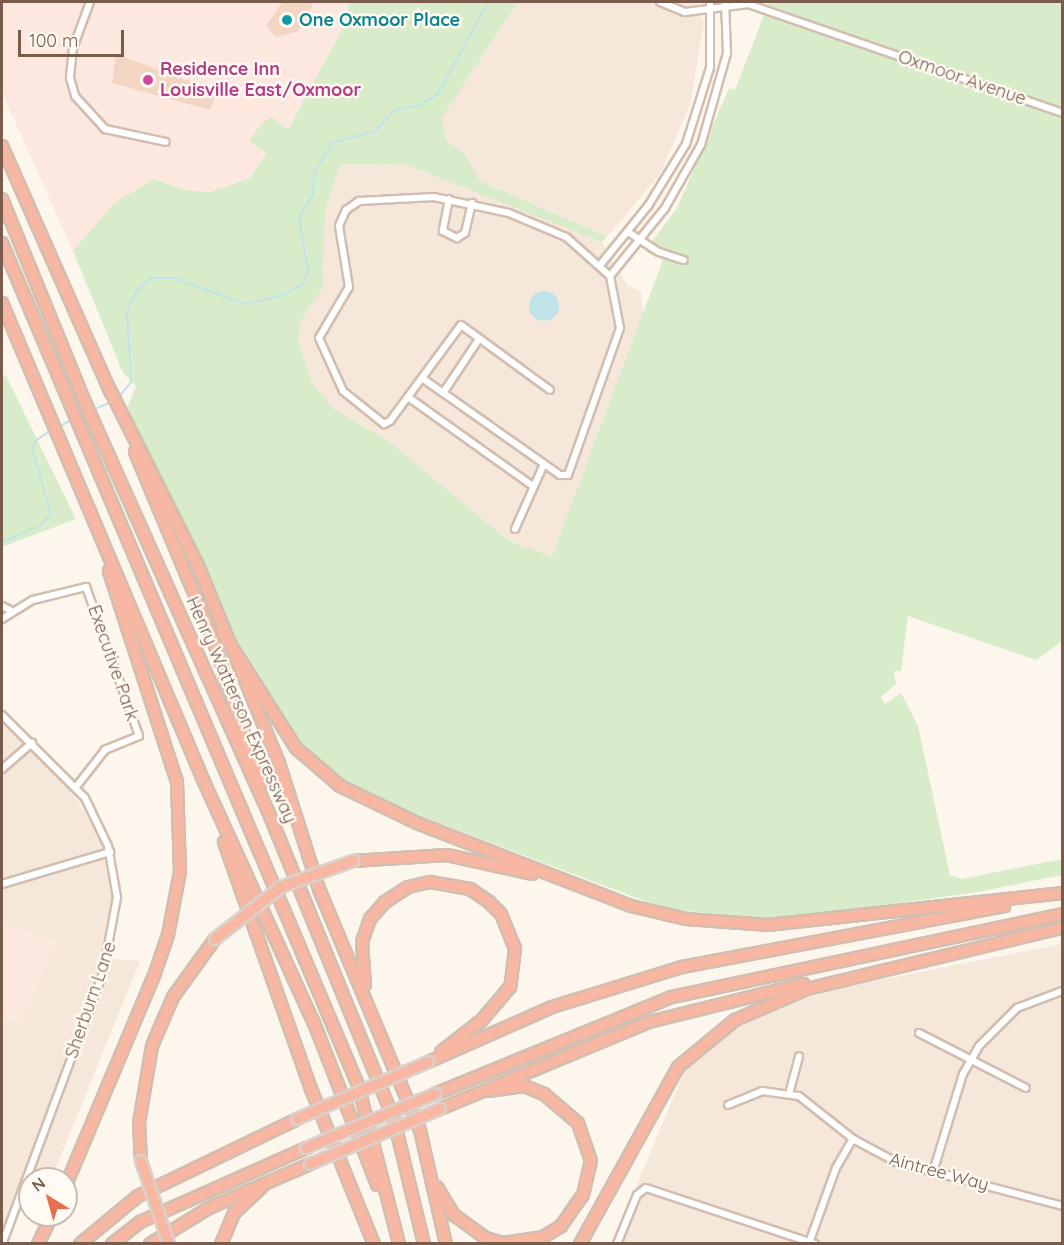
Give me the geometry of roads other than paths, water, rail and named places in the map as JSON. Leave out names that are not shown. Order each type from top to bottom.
[{"type":"highway","points":[[2,147],[109,388],[199,568],[223,633],[279,763],[318,889],[368,1000],[420,1130],[446,1244]]},
{"type":"highway","name":"Henry Watterson Expressway","points":[[2,199],[84,400],[268,811],[394,1120],[424,1244]]},
{"type":"highway","name":"Henry Watterson Expressway","points":[[2,243],[358,1085],[399,1244]]},
{"type":"highway","points":[[2,303],[204,782],[345,1098],[375,1177],[393,1244]]},
{"type":"highway","points":[[121,413],[210,631],[268,811]]},
{"type":"highway","points":[[73,1167],[168,935],[182,842],[177,782],[95,522]]},
{"type":"highway","points":[[223,633],[296,748],[340,786],[417,823],[631,906],[686,919],[768,925],[1062,893]]},
{"type":"highway","points":[[204,782],[290,1032],[374,1244]]},
{"type":"highway","points":[[169,1244],[141,1161],[139,1123],[152,1046],[173,997],[214,939],[281,887],[353,861],[447,855],[576,884]]},
{"type":"highway","points":[[368,1000],[362,942],[370,919],[385,902],[408,887],[450,883],[470,889],[501,914],[515,950],[510,987],[482,1020],[428,1062]]},
{"type":"highway","points":[[80,1244],[138,1196],[297,1119],[552,1007],[682,967],[1062,893]]},
{"type":"highway","points":[[111,1244],[158,1213],[607,1019],[672,997],[1062,914]]},
{"type":"highway","points":[[580,1244],[678,1067],[735,1020],[785,996],[1062,928]]},
{"type":"highway","points":[[150,1244],[208,1208],[271,1180],[473,1095],[560,1055],[675,1013],[1009,941]]},
{"type":"highway","points":[[433,1180],[454,1215],[486,1238],[503,1243],[543,1237],[561,1226],[583,1195],[591,1161],[586,1139],[564,1107],[524,1086],[473,1095]]},
{"type":"highway","points":[[221,1244],[234,1213],[271,1180]]},
{"type":"highway","points":[[38,1244],[46,1227]]},
{"type":"street","points":[[90,2],[73,48],[70,78],[75,96],[105,129],[166,142]]},
{"type":"street","name":"Oxmoor Avenue","points":[[660,2],[685,12],[725,3],[763,9],[1062,113]]},
{"type":"street","points":[[610,276],[676,192],[701,145],[724,74],[725,3]]},
{"type":"street","points":[[601,264],[628,232],[670,174],[690,133],[710,68],[711,5]]},
{"type":"street","points":[[422,378],[560,475],[573,469],[620,328],[610,276],[601,264],[566,237],[472,202],[390,197],[358,201],[346,210],[339,226],[351,279],[321,329],[321,348],[343,391],[384,424],[408,397],[461,325],[550,390]]},
{"type":"street","points":[[449,199],[442,231],[457,238],[465,233],[472,202]]},
{"type":"street","points":[[628,232],[684,260]]},
{"type":"street","points":[[442,393],[479,339]]},
{"type":"street","points":[[408,397],[532,486]]},
{"type":"street","points":[[515,529],[532,486],[544,464]]},
{"type":"street","name":"Executive Park","points":[[10,610],[86,587],[139,736],[105,750],[76,787]]},
{"type":"street","points":[[2,606],[10,610],[8,618],[2,619]]},
{"type":"street","name":"Sherburn Lane","points":[[2,715],[76,787],[94,814],[110,852],[117,897],[109,952],[2,1244]]},
{"type":"street","points":[[2,769],[32,743]]},
{"type":"street","points":[[2,884],[110,852]]},
{"type":"street","points":[[933,1172],[970,1059],[987,1034],[1017,1008],[1062,991]]},
{"type":"street","points":[[919,1033],[1026,1088]]},
{"type":"street","points":[[789,1094],[799,1056]]},
{"type":"street","name":"Aintree Way","points":[[728,1105],[762,1091],[789,1094],[810,1102],[853,1139],[896,1162],[1062,1206]]},
{"type":"street","points":[[617,1244],[643,1189],[811,1243],[836,1168],[853,1139]]},
{"type":"water","points":[[544,291],[555,295],[559,306],[555,317],[544,321],[533,317],[529,306],[533,295]]},
{"type":"waterway","points":[[118,398],[131,382],[127,312],[136,292],[151,278],[174,278],[245,304],[284,295],[303,284],[308,271],[299,217],[313,195],[314,173],[332,143],[375,131],[396,109],[418,106],[438,94],[488,2]]},
{"type":"waterway","points":[[93,410],[113,401]]},
{"type":"waterway","points":[[58,427],[72,420]]},
{"type":"waterway","points":[[2,542],[39,526],[51,515],[33,451],[35,441],[50,431]]},
{"type":"place","name":"One Oxmoor Place","points":[[287,20]]},
{"type":"place","name":"Residence Inn Louisville East/Oxmoor","points":[[148,80]]}]
